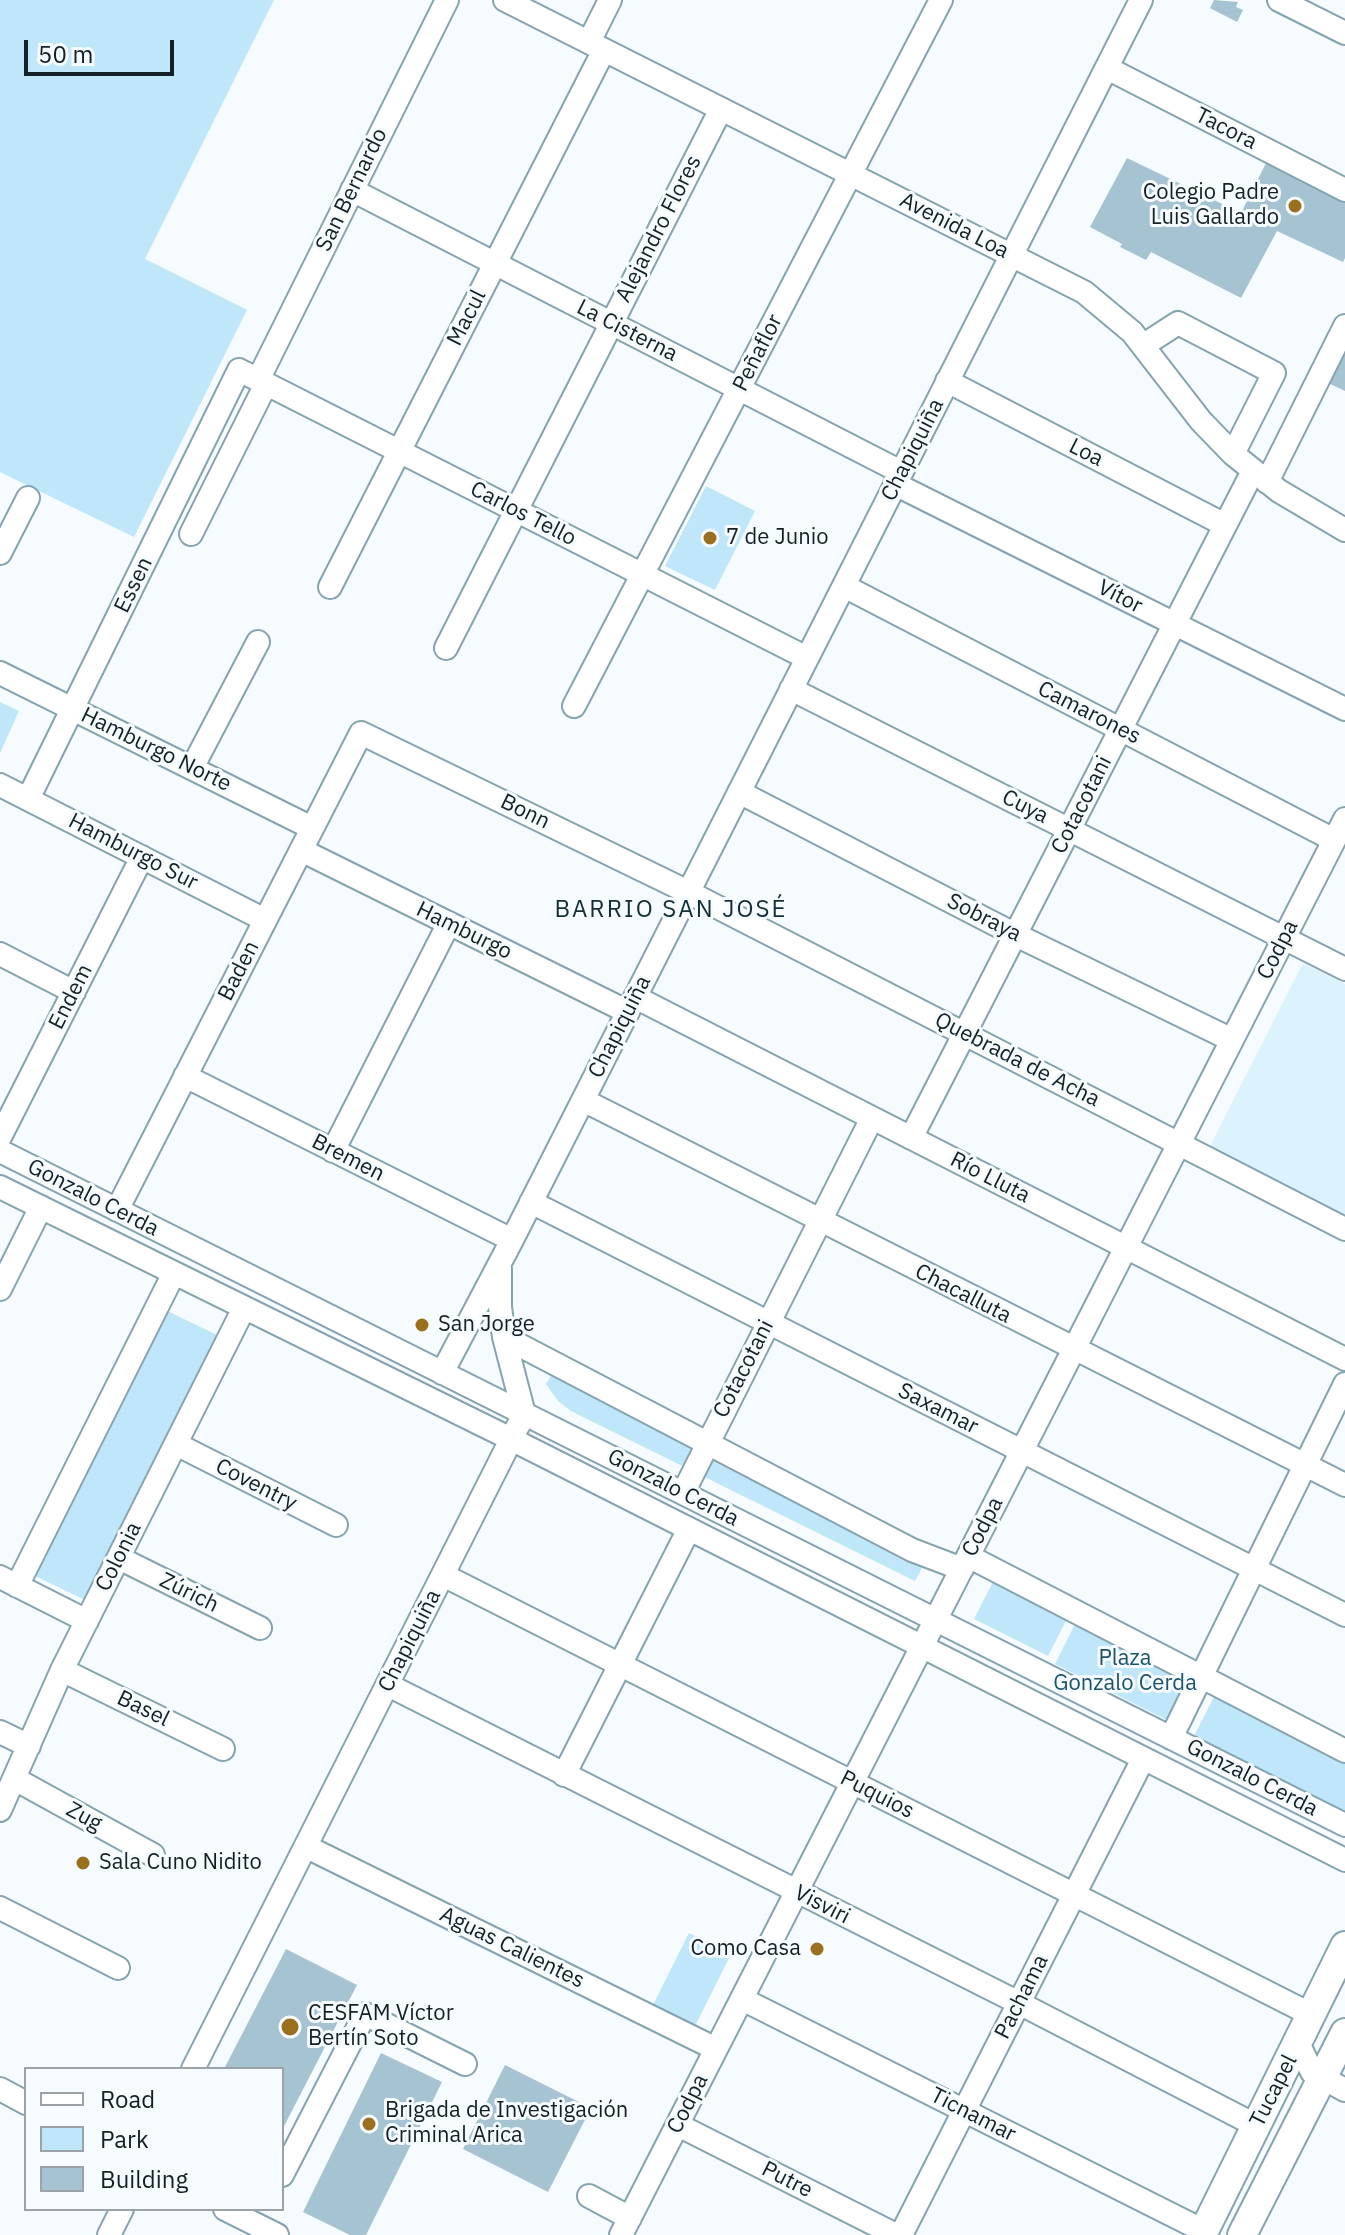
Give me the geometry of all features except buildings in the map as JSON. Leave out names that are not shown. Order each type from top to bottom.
[{"type":"main road","name":"Tucapel","points":[[1203,2233],[1345,1946]]},
{"type":"main road","name":"Tucapel","points":[[1242,2235],[1333,2084],[1345,2033]]},
{"type":"street","name":"San Bernardo","points":[[191,534],[254,378],[447,0]]},
{"type":"street","name":"Avenida Loa","points":[[505,0],[1084,292],[1144,345],[1201,421],[1233,454],[1260,477],[1345,530]]},
{"type":"street","name":"Macul","points":[[330,587],[495,263],[596,46],[610,0]]},
{"type":"street","name":"Chapiquiña","points":[[194,2067],[524,1414],[504,1337],[500,1264],[1141,0]]},
{"type":"street","points":[[1279,0],[1345,33]]},
{"type":"street","name":"Peñaflor","points":[[574,706],[851,174],[933,3]]},
{"type":"street","name":"Tacora","points":[[1107,68],[1345,190]]},
{"type":"street","name":"Alejandro Flores","points":[[446,648],[721,109]]},
{"type":"street","name":"La Cisterna","points":[[352,190],[739,389],[898,478]]},
{"type":"street","points":[[1144,345],[1178,323],[1274,373],[1233,454]]},
{"type":"street","name":"Cotacotani","points":[[911,1138],[1225,525],[1260,477],[1345,326]]},
{"type":"street","name":"Carlos Tello","points":[[254,378],[807,658]]},
{"type":"street","name":"Essen","points":[[28,799],[73,709],[254,378]]},
{"type":"street","name":"Loa","points":[[947,381],[1225,525]]},
{"type":"street","name":"Vítor","points":[[898,478],[1175,624],[1345,709]]},
{"type":"street","points":[[0,553],[28,498]]},
{"type":"street","name":"Camarones","points":[[844,586],[1121,730],[1340,833]]},
{"type":"street","points":[[192,768],[258,642]]},
{"type":"street","name":"Hamburgo Norte","points":[[0,673],[312,828]]},
{"type":"street","name":"Cuya","points":[[791,689],[1345,969]]},
{"type":"street","name":"Baden","points":[[117,1210],[361,733]]},
{"type":"street","name":"Bonn","points":[[361,733],[688,892]]},
{"type":"street","name":"Hamburgo Sur","points":[[0,785],[265,920]]},
{"type":"street","name":"Sobraya","points":[[739,792],[1016,935],[1232,1040]]},
{"type":"street","name":"Codpa","points":[[626,2227],[1340,833]]},
{"type":"street","name":"Hamburgo","points":[[301,850],[449,923],[632,1004]]},
{"type":"street","name":"Endem","points":[[0,1137],[142,857]]},
{"type":"street","name":"Quebrada de Acha","points":[[688,892],[1345,1229]]},
{"type":"street","points":[[333,1151],[449,923]]},
{"type":"street","points":[[0,954],[74,992]]},
{"type":"street","name":"Río Lluta","points":[[632,1004],[872,1118],[1345,1359]]},
{"type":"street","name":"Bremen","points":[[185,1076],[512,1240]]},
{"type":"street","name":"Chacalluta","points":[[583,1100],[1345,1485]]},
{"type":"street","name":"Cotacotani","points":[[683,1493],[872,1118]]},
{"type":"street","name":"Gonzalo Cerda","points":[[0,1151],[1345,1825]]},
{"type":"street","name":"Gonzalo Cerda","points":[[0,1187],[511,1439],[1345,1860]]},
{"type":"street","name":"Saxamar","points":[[531,1202],[1345,1615]]},
{"type":"street","points":[[0,1289],[41,1207]]},
{"type":"street","points":[[442,1373],[500,1264]]},
{"type":"street","points":[[87,1621],[8,1582],[174,1273]]},
{"type":"street","name":"Colonia","points":[[0,1810],[62,1670],[244,1308]]},
{"type":"street","points":[[504,1337],[912,1550],[965,1563],[1345,1751]]},
{"type":"street","points":[[1171,1738],[1345,1384]]},
{"type":"street","name":"Coventry","points":[[176,1444],[336,1525]]},
{"type":"street","points":[[564,1775],[689,1529]]},
{"type":"street","name":"Zúrich","points":[[119,1558],[260,1628]]},
{"type":"street","name":"Puquios","points":[[443,1575],[1312,2015]]},
{"type":"street","name":"Basel","points":[[62,1670],[223,1749]]},
{"type":"street","name":"Visviri","points":[[388,1685],[1257,2126]]},
{"type":"street","points":[[0,1732],[29,1746]]},
{"type":"street","name":"Pachama","points":[[898,2235],[1143,1759]]},
{"type":"street","name":"Zug","points":[[15,1779],[153,1855]]},
{"type":"street","name":"Aguas Calientes","points":[[307,1847],[716,2049]]},
{"type":"street","points":[[0,1908],[118,1968]]},
{"type":"street","name":"Ticnamar","points":[[742,1999],[1203,2233]]},
{"type":"street","points":[[284,2171],[365,2014],[465,2064]]},
{"type":"street","points":[[1298,2043],[1307,2065],[1333,2084]]},
{"type":"street","points":[[0,2089],[24,2102]]},
{"type":"street","name":"Putre","points":[[678,2125],[898,2235]]},
{"type":"street","points":[[589,2196],[626,2227]]},
{"type":"street","points":[[109,2235],[121,2211]]},
{"type":"street","points":[[229,2211],[262,2226]]},
{"type":"shaded area","points":[[1303,963],[1345,984],[1345,1216],[1209,1148]]},
{"type":"green space","points":[[0,0],[274,0],[145,259],[247,310],[134,537],[0,472]]},
{"type":"green space","name":"7 de Junio","points":[[706,486],[755,511],[715,590],[665,566]]},
{"type":"green space","points":[[0,702],[19,711],[0,753]]},
{"type":"green space","points":[[157,1306],[217,1335],[87,1601],[27,1572]]},
{"type":"green space","points":[[560,1360],[934,1546],[915,1581],[571,1411],[558,1401],[546,1384]]},
{"type":"green space","points":[[996,1576],[1070,1613],[1048,1656],[974,1619]]},
{"type":"green space","name":"Plaza Gonzalo Cerda","points":[[1077,1620],[1195,1680],[1173,1723],[1055,1664]]},
{"type":"green space","name":"Plaza Gonzalo Cerda","points":[[1216,1693],[1345,1758],[1345,1813],[1194,1736]]},
{"type":"green space","points":[[689,1933],[731,1954],[694,2028],[652,2007]]},
{"type":"place","name":"Colegio Padre Luis Gallardo","points":[[1295,206]]},
{"type":"place","name":"7 de Junio","points":[[710,538]]},
{"type":"place","name":"San Jorge","points":[[422,1325]]},
{"type":"place","name":"Sala Cuno Nidito","points":[[83,1863]]},
{"type":"place","name":"Como Casa","points":[[817,1949]]},
{"type":"place","name":"CESFAM Víctor Bertín Soto","points":[[290,2027]]},
{"type":"place","name":"Brigada de Investigación Criminal Arica","points":[[369,2124]]},
{"type":"district","name":"BARRIO SAN JOSÉ","points":[[671,910]]}]
